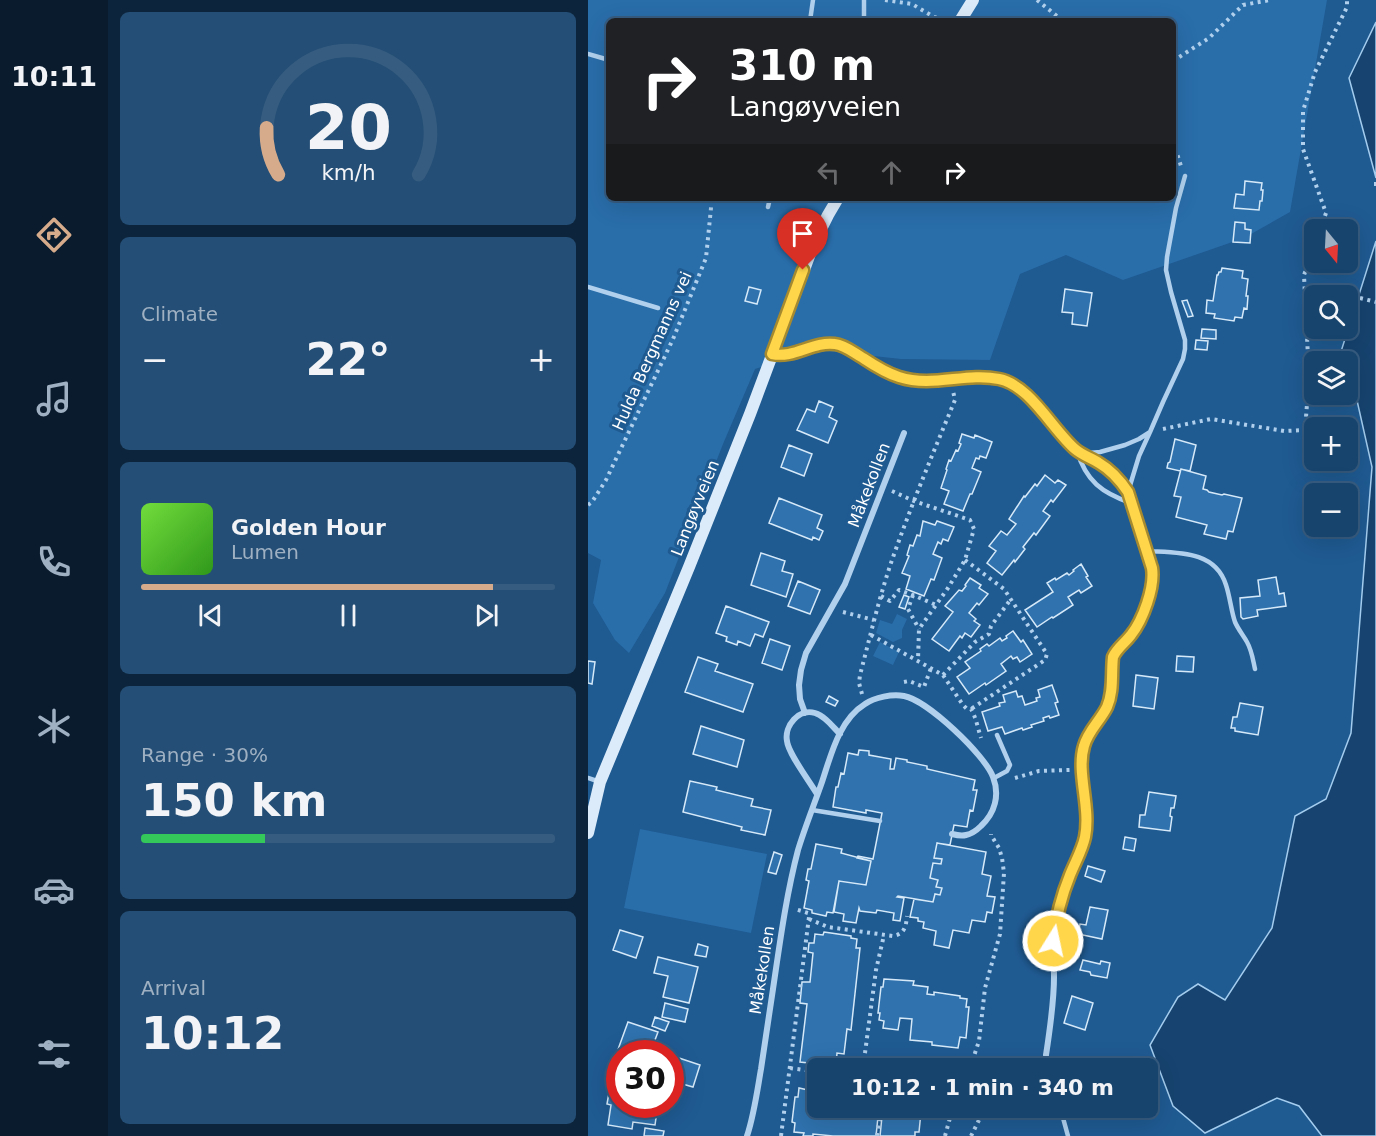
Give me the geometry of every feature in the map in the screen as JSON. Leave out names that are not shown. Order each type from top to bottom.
[{"type":"main road","points":[[962,18],[973,0]]},
{"type":"main road","name":"Langøyveien","points":[[588,833],[594,780],[632,707],[689,567],[814,243],[835,201]]},
{"type":"street","points":[[772,354],[780,356],[827,343],[837,344],[883,371],[913,381],[985,377],[1009,381],[1029,396],[1077,451],[1113,472],[1128,492],[1153,576],[1148,600],[1136,627],[1113,657],[1108,704],[1083,748],[1082,767],[1087,823],[1085,838],[1062,896],[1055,925],[1053,1002],[1046,1055]]},
{"type":"street","name":"Måkekollen","points":[[805,713],[799,685],[806,653],[845,584],[904,433]]},
{"type":"street","name":"Måkekollen","points":[[747,1136],[756,1099],[786,907],[799,850],[840,734],[855,711],[866,703],[893,695],[917,700],[943,720],[988,767],[994,778],[996,793],[993,811],[986,822],[976,830],[967,835],[952,834]]},
{"type":"street","points":[[817,794],[790,751],[787,732],[790,724],[796,717],[814,712],[824,717],[840,734]]},
{"type":"lane","points":[[810,18],[813,0]]},
{"type":"lane","points":[[864,0],[864,18]]},
{"type":"lane","points":[[588,54],[606,59]]},
{"type":"lane","points":[[1128,492],[1139,456],[1183,359],[1185,349],[1183,332],[1166,270],[1176,208],[1185,176]]},
{"type":"lane","points":[[768,207],[769,201]]},
{"type":"lane","name":"Hulda Bergmanns vei","points":[[588,287],[658,308]]},
{"type":"lane","points":[[1131,503],[1117,499],[1101,490],[1084,471],[1077,451],[1089,453],[1106,450],[1132,442],[1150,432]]},
{"type":"lane","points":[[1146,551],[1193,555],[1213,563],[1222,575],[1233,617],[1250,649],[1255,669]]},
{"type":"lane","points":[[994,778],[1007,771],[1010,765],[997,735]]},
{"type":"lane","points":[[812,810],[880,821]]},
{"type":"lane","points":[[1063,1118],[1068,1136]]},
{"type":"path","points":[[885,0],[912,4],[938,18]]},
{"type":"path","points":[[1037,0],[1059,18]]},
{"type":"path","points":[[1176,59],[1209,38],[1242,5],[1270,0]]},
{"type":"path","points":[[1324,219],[1326,213],[1303,149],[1303,111],[1315,72],[1347,7],[1347,0]]},
{"type":"path","points":[[1176,150],[1185,176]]},
{"type":"path","name":"Hulda Bergmanns vei","points":[[588,505],[606,480],[673,339],[702,268],[706,258],[712,201]]},
{"type":"path","points":[[1150,432],[1211,419],[1284,431],[1305,430],[1309,378],[1305,273]]},
{"type":"path","points":[[1360,298],[1376,302]]},
{"type":"path","points":[[866,703],[859,683],[874,620],[892,560],[954,400]]},
{"type":"path","points":[[883,488],[970,520],[974,529],[965,560],[919,629]]},
{"type":"path","points":[[965,560],[1004,589],[1046,651],[1047,657],[971,710]]},
{"type":"path","points":[[881,596],[890,601],[899,590],[936,605]]},
{"type":"path","points":[[913,595],[908,609],[919,629],[918,660]]},
{"type":"path","points":[[943,675],[975,642],[989,634],[991,626],[1011,599]]},
{"type":"path","points":[[831,609],[874,620]]},
{"type":"path","points":[[871,635],[943,675],[963,705],[974,715],[975,724],[985,747]]},
{"type":"path","points":[[995,786],[1039,771],[1065,771],[1082,767]]},
{"type":"path","points":[[973,1058],[979,1041],[986,988],[1000,934],[1004,873],[999,848],[991,835]]},
{"type":"path","points":[[781,1136],[809,919],[809,915],[805,912],[786,907]]},
{"type":"path","points":[[809,919],[828,927],[893,936],[901,933],[906,926],[907,916]]},
{"type":"path","points":[[865,1058],[873,989],[884,935]]},
{"type":"path","points":[[790,1068],[807,1070]]},
{"type":"path","points":[[877,1136],[879,1118]]},
{"type":"path","points":[[945,1136],[949,1118]]},
{"type":"path","points":[[971,1136],[981,1118]]},
{"type":"shaded area","points":[[588,0],[1327,0],[1290,212],[1244,238],[1123,280],[1066,255],[1020,274],[990,360],[901,359],[818,350],[755,369],[665,593],[629,653],[615,640],[593,603],[601,560],[588,553]]},
{"type":"shaded area","points":[[1376,22],[1376,178],[1349,78]]},
{"type":"shaded area","points":[[1376,241],[1376,1136],[1322,1136],[1299,1106],[1277,1098],[1205,1133],[1173,1106],[1158,1066],[1158,1058],[1155,1058],[1150,1045],[1178,997],[1198,984],[1225,1000],[1272,928],[1295,816],[1326,799],[1351,733],[1372,467],[1358,405],[1358,351],[1341,351],[1345,339],[1358,339],[1358,298]]},
{"type":"shaded area","points":[[897,614],[907,619],[902,630],[902,638],[893,642],[876,633],[880,620],[892,624]]},
{"type":"shaded area","points":[[880,642],[899,652],[893,665],[873,656]]},
{"type":"shaded area","points":[[640,829],[767,854],[751,933],[624,908]]},
{"type":"building","points":[[1245,181],[1262,183],[1262,201],[1260,201],[1259,210],[1234,208],[1236,194],[1244,195]]},
{"type":"building","points":[[1235,222],[1245,223],[1245,229],[1251,230],[1250,243],[1233,242]]},
{"type":"building","points":[[1222,268],[1243,271],[1242,278],[1248,279],[1247,309],[1244,308],[1242,318],[1235,317],[1234,321],[1214,318],[1215,314],[1206,313],[1207,300],[1213,301],[1217,275]]},
{"type":"building","points":[[749,287],[761,290],[757,304],[745,301]]},
{"type":"building","points":[[1065,289],[1092,293],[1087,326],[1072,324],[1073,313],[1062,312]]},
{"type":"building","points":[[1187,300],[1193,316],[1188,317],[1182,301]]},
{"type":"building","points":[[1202,329],[1216,330],[1216,339],[1201,338]]},
{"type":"building","points":[[1196,340],[1208,341],[1207,350],[1195,349]]},
{"type":"building","points":[[819,401],[833,407],[829,417],[837,421],[828,443],[797,430],[807,409],[815,412]]},
{"type":"building","points":[[962,434],[974,438],[975,435],[992,442],[986,458],[980,456],[979,459],[976,458],[972,468],[981,472],[963,511],[944,504],[949,491],[941,488],[949,460],[951,461],[961,444],[959,443]]},
{"type":"building","points":[[1175,439],[1196,445],[1190,471],[1167,468]]},
{"type":"building","points":[[789,445],[812,454],[804,476],[781,467]]},
{"type":"building","points":[[1181,469],[1206,476],[1203,489],[1209,492],[1242,498],[1233,532],[1228,531],[1226,539],[1204,534],[1207,525],[1176,517],[1181,497],[1174,496]]},
{"type":"building","points":[[1045,475],[1055,483],[1058,480],[1066,485],[1043,511],[1050,516],[1036,535],[1034,533],[1023,547],[1025,549],[1015,562],[1014,560],[1002,575],[987,563],[996,551],[989,546],[1001,531],[1007,535],[1016,524],[1009,519],[1024,496],[1035,484],[1037,486]]},
{"type":"building","points":[[779,498],[822,515],[817,528],[823,531],[819,540],[813,537],[812,540],[769,523]]},
{"type":"building","points":[[923,521],[935,525],[937,521],[954,527],[948,541],[943,539],[941,544],[938,542],[933,554],[942,558],[934,580],[931,579],[924,596],[906,589],[910,576],[902,573],[909,556],[907,555],[910,545],[913,546],[917,535],[920,536]]},
{"type":"building","points":[[761,553],[785,561],[782,571],[793,574],[786,597],[751,585]]},
{"type":"building","points":[[1081,564],[1092,586],[1068,597],[1073,605],[1037,627],[1025,610],[1053,592],[1047,583],[1067,573],[1069,575]]},
{"type":"building","points":[[1276,577],[1279,594],[1284,593],[1286,606],[1257,610],[1258,616],[1243,619],[1240,598],[1260,596],[1258,580]]},
{"type":"building","points":[[970,578],[981,585],[979,588],[988,594],[969,613],[980,625],[971,637],[965,633],[962,638],[960,636],[949,651],[932,639],[953,612],[945,606],[959,590],[962,591]]},
{"type":"building","points":[[798,581],[820,590],[810,614],[788,606]]},
{"type":"building","points":[[904,595],[909,597],[905,609],[899,607]]},
{"type":"building","points":[[726,606],[769,622],[763,637],[755,634],[750,646],[738,641],[737,645],[726,641],[727,637],[716,633]]},
{"type":"building","points":[[1013,631],[1021,642],[1023,640],[1032,654],[1020,662],[1017,657],[1013,659],[1011,656],[1001,664],[1006,671],[969,694],[957,677],[970,668],[965,662],[987,644],[989,646],[1000,638],[1002,641]]},
{"type":"building","points":[[770,639],[790,646],[782,670],[762,663]]},
{"type":"building","points":[[1177,656],[1194,657],[1193,672],[1176,671]]},
{"type":"building","points":[[698,657],[718,664],[715,671],[753,684],[743,712],[685,692]]},
{"type":"building","points":[[588,661],[595,662],[592,684],[588,683]]},
{"type":"building","points":[[1136,675],[1158,678],[1154,709],[1133,706]]},
{"type":"building","points":[[1052,685],[1058,702],[1055,703],[1059,715],[1043,718],[1044,721],[1023,730],[1022,728],[1005,734],[1002,727],[988,731],[982,712],[1005,702],[1003,695],[1016,691],[1018,697],[1022,696],[1025,705],[1037,701],[1036,698],[1040,697],[1038,690]]},
{"type":"building","points":[[829,696],[838,701],[835,706],[826,702]]},
{"type":"building","points":[[1240,703],[1263,707],[1258,735],[1235,731],[1235,728],[1231,728],[1233,717],[1237,717]]},
{"type":"building","points":[[701,726],[744,740],[737,767],[693,754]]},
{"type":"building","points":[[859,750],[869,751],[869,755],[891,759],[890,769],[894,769],[896,758],[927,766],[927,769],[975,780],[973,790],[977,790],[967,827],[954,825],[950,845],[937,843],[934,858],[942,859],[941,864],[933,863],[930,878],[938,880],[936,887],[942,888],[940,895],[935,894],[933,902],[898,896],[904,898],[900,921],[893,920],[894,913],[877,910],[876,913],[860,911],[859,908],[856,923],[843,921],[844,914],[834,912],[839,881],[866,885],[871,861],[857,858],[858,856],[873,859],[882,813],[866,810],[866,813],[833,807],[836,787],[838,787],[841,773],[844,774],[848,753],[858,755]]},
{"type":"building","points":[[690,781],[753,799],[751,806],[771,810],[765,835],[683,812]]},
{"type":"building","points":[[1149,792],[1176,796],[1174,808],[1171,808],[1170,831],[1139,827],[1140,815],[1145,815]]},
{"type":"building","points":[[1125,837],[1136,839],[1134,851],[1123,849]]},
{"type":"building","points":[[937,843],[986,852],[982,874],[991,876],[987,896],[995,897],[992,913],[987,912],[985,922],[972,920],[969,933],[953,930],[949,948],[934,945],[936,931],[923,928],[924,922],[910,917],[914,899],[933,902],[935,894],[940,895],[942,888],[936,887],[938,880],[930,878],[933,863],[941,864],[942,859],[934,858]]},
{"type":"building","points":[[816,844],[842,849],[841,853],[871,861],[866,885],[839,881],[833,913],[827,912],[826,916],[812,913],[812,910],[804,908],[809,881],[806,880],[808,869],[811,869]]},
{"type":"building","points":[[774,852],[782,855],[776,874],[768,872]]},
{"type":"building","points":[[1088,866],[1105,871],[1101,882],[1085,876]]},
{"type":"building","points":[[1090,907],[1108,910],[1102,939],[1078,934],[1080,924],[1086,925]]},
{"type":"building","points":[[620,930],[643,937],[636,958],[613,950]]},
{"type":"building","points":[[824,932],[851,936],[857,939],[856,948],[860,948],[851,1030],[847,1029],[844,1054],[837,1053],[837,1058],[807,1058],[807,1063],[800,1062],[807,1004],[800,1003],[802,982],[810,982],[813,953],[808,952],[809,943],[814,943],[815,934],[823,935]]},
{"type":"building","points":[[698,944],[708,947],[706,957],[695,955]]},
{"type":"building","points":[[658,957],[698,967],[689,1003],[663,997],[668,976],[654,973]]},
{"type":"building","points":[[1083,960],[1100,964],[1101,961],[1110,963],[1107,978],[1080,970]]},
{"type":"building","points":[[884,979],[914,981],[913,985],[928,987],[927,994],[934,995],[934,992],[967,999],[966,1007],[969,1007],[966,1038],[960,1037],[958,1048],[910,1040],[912,1019],[900,1018],[898,1030],[883,1028],[884,1021],[879,1020],[880,1013],[878,1013]]},
{"type":"building","points":[[1072,996],[1093,1003],[1085,1030],[1064,1023]]},
{"type":"building","points":[[665,1003],[688,1009],[685,1022],[662,1017]]},
{"type":"building","points":[[655,1017],[669,1022],[665,1031],[652,1026]]},
{"type":"building","points":[[628,1022],[658,1032],[655,1040],[621,1040]]},
{"type":"building","points":[[684,1060],[700,1065],[693,1087],[684,1084]]},
{"type":"building","points":[[799,1088],[807,1090],[807,1118],[878,1118],[876,1136],[813,1134],[813,1136],[803,1136],[804,1133],[794,1132],[795,1123],[792,1122],[795,1097],[798,1097]]},
{"type":"building","points":[[609,1118],[656,1118],[655,1125],[633,1122],[632,1129],[608,1125]]},
{"type":"building","points":[[882,1118],[920,1118],[919,1132],[915,1132],[915,1136],[880,1136]]},
{"type":"building","points":[[645,1128],[664,1131],[663,1136],[644,1136]]},
{"type":"route","points":[[803,270],[772,354],[780,356],[827,343],[837,344],[883,371],[913,381],[985,377],[1009,381],[1029,396],[1077,451],[1113,472],[1128,492],[1152,568],[1152,587],[1136,627],[1115,652],[1108,704],[1092,728],[1083,748],[1082,767],[1087,810],[1085,838],[1062,896],[1053,941]]}]
